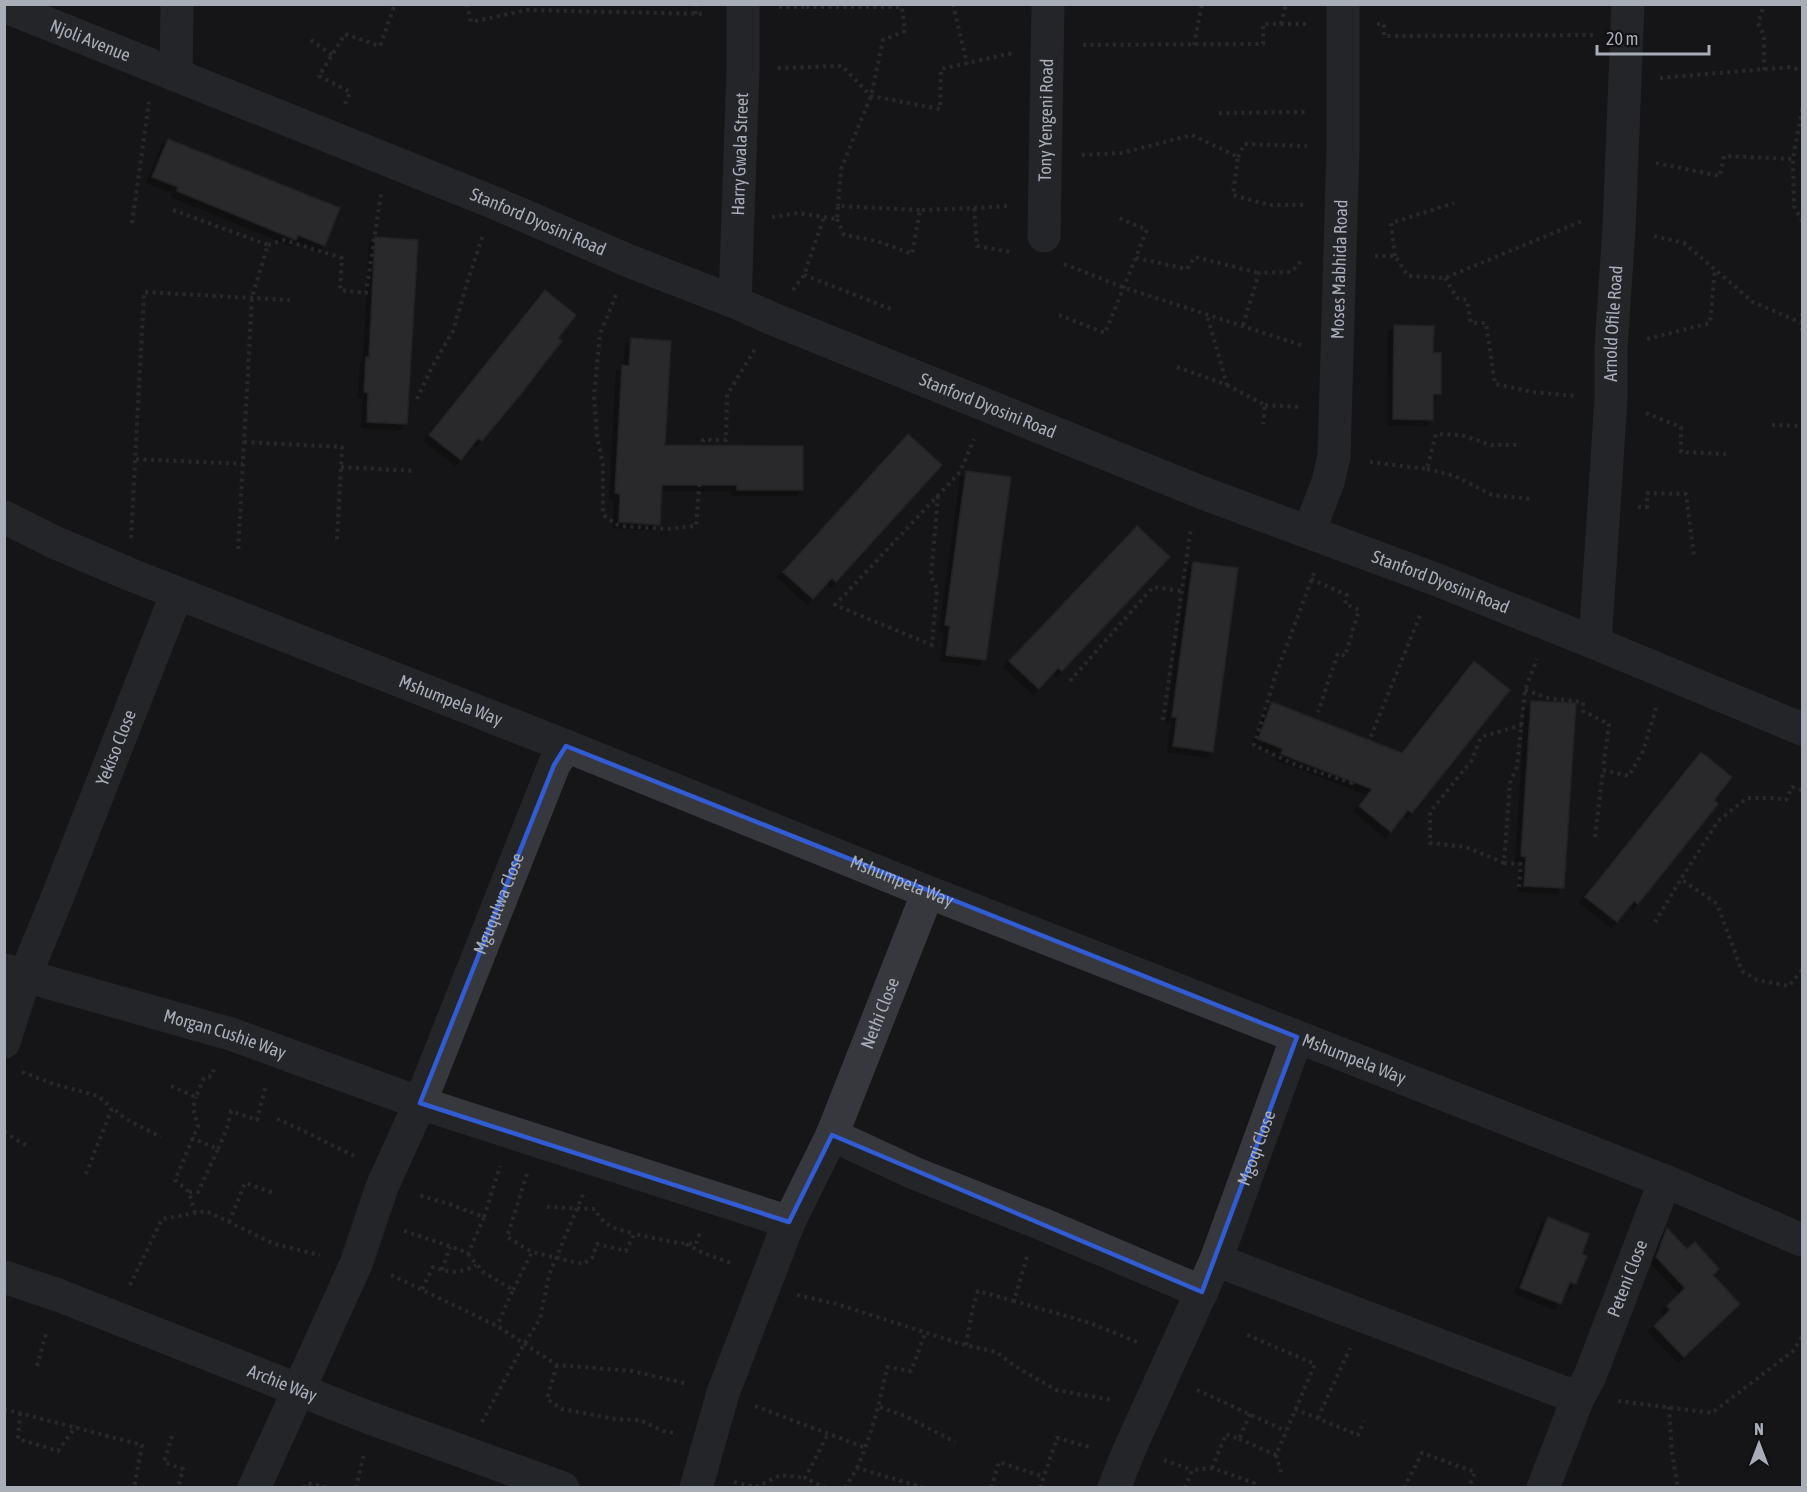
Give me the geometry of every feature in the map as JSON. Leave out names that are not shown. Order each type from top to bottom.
[{"type":"street","points":[[165,70],[177,4]]},
{"type":"street","name":"Tony Yengeni Road","points":[[1044,247],[1048,4]]},
{"type":"street","name":"Njoli Avenue","points":[[4,6],[165,70]]},
{"type":"street","name":"Harry Gwala Street","points":[[735,302],[743,10]]},
{"type":"street","name":"Moses Mabhida Road","points":[[1320,535],[1334,457],[1342,204],[1343,14]]},
{"type":"street","name":"Arnold Ofile Road","points":[[1595,643],[1611,399],[1611,348],[1619,228],[1627,20]]},
{"type":"street","name":"Stanford Dyosini Road","points":[[165,70],[1203,493],[1435,579],[1803,729]]},
{"type":"street","name":"Mshumpela Way","points":[[4,517],[54,542],[129,574],[566,746],[927,892],[1665,1181],[1803,1240]]},
{"type":"street","name":"Yekiso Close","points":[[9,1056],[15,973],[55,903],[177,593]]},
{"type":"street","name":"Mguqulwa Close","points":[[254,1488],[356,1264],[386,1178],[420,1103],[554,765],[566,746]]},
{"type":"street","name":"Nethi Close","points":[[701,1466],[723,1393],[789,1222],[832,1135],[927,892]]},
{"type":"street","name":"Morgan Cushie Way","points":[[15,973],[223,1032],[420,1103],[789,1222]]},
{"type":"street","name":"Mgoqi Close","points":[[1120,1473],[1216,1260],[1297,1037]]},
{"type":"street","points":[[832,1135],[915,1173],[1202,1292]]},
{"type":"street","name":"Peteni Close","points":[[1543,1488],[1665,1181]]},
{"type":"street","points":[[1216,1260],[1364,1317],[1584,1387]]},
{"type":"street","name":"Archie Way","points":[[4,1277],[58,1295],[298,1391],[563,1488]]},
{"type":"path","points":[[331,139],[350,93],[319,76],[345,34],[380,46],[394,4]]},
{"type":"path","points":[[467,4],[471,22],[527,10],[695,14],[806,6],[903,7],[904,31],[883,40],[871,96],[841,170],[837,219],[844,235],[877,241],[912,254],[920,210]]},
{"type":"path","points":[[695,14],[696,4]]},
{"type":"path","points":[[953,4],[967,64]]},
{"type":"path","points":[[1194,45],[1202,4]]},
{"type":"path","points":[[1281,24],[1286,4]]},
{"type":"path","points":[[1764,5],[1758,23],[1764,35],[1764,70]]},
{"type":"path","points":[[743,69],[842,66],[871,96],[939,109],[940,69],[1047,46],[1263,44],[1263,24],[1281,24],[1343,14],[1384,24],[1384,36],[1627,20]]},
{"type":"path","points":[[312,40],[332,55]]},
{"type":"path","points":[[1624,81],[1790,68],[1803,71]]},
{"type":"path","points":[[132,223],[165,70]]},
{"type":"path","points":[[1803,109],[1793,159],[1794,206],[1803,222]]},
{"type":"path","points":[[1219,112],[1343,112]]},
{"type":"path","points":[[1045,156],[1122,153],[1192,135],[1238,157]]},
{"type":"path","points":[[1342,204],[1269,204],[1233,195],[1238,157],[1244,144],[1343,147]]},
{"type":"path","points":[[1622,156],[1720,176],[1724,156],[1793,159]]},
{"type":"path","points":[[173,210],[268,245],[284,240],[342,258],[340,290],[366,293],[386,161]]},
{"type":"path","points":[[417,399],[453,331],[495,203]]},
{"type":"path","points":[[1454,203],[1391,223],[1395,256],[1408,276],[1446,278],[1584,221],[1684,243],[1753,302],[1802,322]]},
{"type":"path","points":[[838,206],[920,210],[974,208],[977,246],[1044,247],[1125,288],[1338,358]]},
{"type":"path","points":[[737,222],[798,213],[837,219]]},
{"type":"path","points":[[629,261],[600,334],[594,395],[597,436],[603,465],[603,515],[619,526],[667,529],[696,526],[703,440],[726,441],[727,395],[773,319],[804,275],[824,217]]},
{"type":"path","points":[[1059,315],[1105,333],[1147,230],[1119,218]]},
{"type":"path","points":[[238,553],[252,297],[268,245]]},
{"type":"path","points":[[1136,258],[1187,269],[1195,257],[1259,273],[1291,272],[1305,256],[1395,256]]},
{"type":"path","points":[[1611,348],[1710,323],[1715,269]]},
{"type":"path","points":[[1243,325],[1259,273]]},
{"type":"path","points":[[804,275],[891,309]]},
{"type":"path","points":[[1446,278],[1458,298],[1467,300],[1470,323],[1486,323],[1495,384],[1532,392],[1611,399],[1681,427],[1681,452],[1726,454]]},
{"type":"path","points":[[129,574],[144,292],[290,300]]},
{"type":"path","points":[[1803,313],[1803,332]]},
{"type":"path","points":[[1207,314],[1227,385]]},
{"type":"path","points":[[1177,367],[1227,385],[1265,405],[1263,424]]},
{"type":"path","points":[[938,496],[931,576],[937,590],[932,645],[835,605],[960,472],[987,405]]},
{"type":"path","points":[[1772,425],[1803,426]]},
{"type":"path","points":[[1427,469],[1436,434],[1461,435],[1491,445],[1520,446]]},
{"type":"path","points":[[244,442],[342,447],[337,539]]},
{"type":"path","points":[[1334,457],[1427,469],[1455,476],[1492,495],[1532,499]]},
{"type":"path","points":[[136,459],[243,464]]},
{"type":"path","points":[[341,467],[416,471]]},
{"type":"path","points":[[1163,720],[1191,529],[1203,493]]},
{"type":"path","points":[[1605,506],[1647,507],[1647,493],[1686,494],[1694,556]]},
{"type":"path","points":[[1320,535],[1311,579],[1263,711],[1254,745],[1296,765],[1352,783],[1435,579]]},
{"type":"path","points":[[1311,579],[1347,595],[1345,604],[1359,610],[1345,656],[1338,653],[1318,711]]},
{"type":"path","points":[[1070,681],[1153,587],[1182,591]]},
{"type":"path","points":[[1504,863],[1510,783],[1517,767],[1525,690],[1551,625]]},
{"type":"path","points":[[1603,770],[1629,776],[1643,751],[1669,673]]},
{"type":"path","points":[[1525,690],[1548,698],[1583,702],[1583,711],[1609,724],[1595,837]]},
{"type":"path","points":[[1519,887],[1521,864],[1504,863],[1466,847],[1430,843],[1430,812],[1472,760],[1481,737],[1522,725]]},
{"type":"path","points":[[1655,922],[1718,821],[1747,798],[1786,800],[1792,787],[1803,790]]},
{"type":"path","points":[[1681,879],[1717,904],[1742,971],[1757,980],[1789,986],[1803,970]]},
{"type":"path","points":[[195,1213],[189,1192],[175,1180],[198,1126],[193,1108],[196,1097],[204,1078],[212,1076],[223,1032]]},
{"type":"path","points":[[189,1192],[198,1192],[227,1128],[231,1111],[257,1120],[276,1050]]},
{"type":"path","points":[[9,1056],[54,1084],[98,1096],[126,1119],[161,1137]]},
{"type":"path","points":[[171,1086],[196,1097]]},
{"type":"path","points":[[86,1174],[112,1108]]},
{"type":"path","points":[[277,1119],[310,1133],[386,1178],[484,1217]]},
{"type":"path","points":[[4,1132],[29,1146]]},
{"type":"path","points":[[468,1254],[524,1136]]},
{"type":"path","points":[[524,1136],[507,1237],[532,1252],[556,1258],[567,1258],[583,1264],[592,1258],[597,1244],[626,1251],[634,1234]]},
{"type":"path","points":[[192,1138],[218,1149]]},
{"type":"path","points":[[466,1452],[524,1344],[540,1319],[549,1275],[597,1160]]},
{"type":"path","points":[[229,1222],[245,1184],[274,1193]]},
{"type":"path","points":[[547,1207],[595,1209],[600,1220],[607,1225],[634,1234],[696,1244],[713,1197]]},
{"type":"path","points":[[114,1318],[162,1218],[206,1211],[274,1244],[400,1277],[497,1326],[557,1365],[632,1371],[723,1393],[866,1448]]},
{"type":"path","points":[[369,1223],[399,1230],[468,1254],[483,1272],[513,1290]]},
{"type":"path","points":[[1014,1301],[1025,1263],[1042,1224]]},
{"type":"path","points":[[685,1244],[802,1297],[837,1304],[966,1345],[996,1352],[1056,1390],[1101,1397],[1148,1411]]},
{"type":"path","points":[[442,1270],[450,1247]]},
{"type":"path","points":[[497,1326],[532,1252]]},
{"type":"path","points":[[422,1289],[432,1267],[455,1273],[464,1272],[476,1265]]},
{"type":"path","points":[[966,1345],[978,1291],[1087,1322],[1169,1366],[1250,1414],[1286,1431]]},
{"type":"path","points":[[1318,1418],[1364,1317]]},
{"type":"path","points":[[845,1488],[866,1448],[880,1407],[887,1367],[911,1371],[926,1331]]},
{"type":"path","points":[[1245,1334],[1315,1364],[1276,1455],[1282,1476]]},
{"type":"path","points":[[1584,1387],[1669,1407],[1712,1413],[1793,1351],[1803,1337]]},
{"type":"path","points":[[557,1365],[547,1399],[562,1409],[615,1419],[640,1420],[663,1431],[701,1466],[722,1479],[756,1487],[781,1474],[805,1478],[826,1488]]},
{"type":"path","points":[[880,1407],[904,1416],[955,1442]]},
{"type":"path","points":[[1669,1407],[1672,1453],[1678,1488]]},
{"type":"path","points":[[4,1409],[142,1445],[134,1488]]},
{"type":"path","points":[[1295,1409],[1358,1435],[1364,1421]]},
{"type":"path","points":[[20,1413],[18,1439],[58,1451],[76,1426]]},
{"type":"path","points":[[1239,1439],[1250,1414]]},
{"type":"path","points":[[805,1478],[828,1434]]},
{"type":"path","points":[[1212,1468],[1226,1434],[1276,1455]]},
{"type":"path","points":[[172,1436],[164,1462],[183,1470],[178,1488]]},
{"type":"path","points":[[1040,1488],[1057,1438],[1120,1473]]},
{"type":"path","points":[[1404,1488],[1422,1453],[1475,1472],[1469,1488]]},
{"type":"path","points":[[991,1488],[999,1462],[1044,1477]]},
{"type":"path","points":[[857,1468],[926,1488]]},
{"type":"path","points":[[1185,1488],[1192,1470],[1212,1468],[1254,1483],[1253,1488]]},
{"type":"path","points":[[304,1488],[307,1483],[329,1488]]},
{"type":"highlighted area","points":[[566,746],[1297,1037],[1202,1292],[832,1135],[789,1222],[420,1103],[554,765]]},
{"type":"building","points":[[168,139],[340,208],[325,246],[298,235],[296,240],[177,191],[178,187],[152,177]]},
{"type":"building","points":[[375,237],[418,240],[407,424],[367,422],[368,393],[364,392],[366,357],[369,357]]},
{"type":"building","points":[[545,290],[576,315],[558,338],[562,341],[520,395],[482,441],[478,438],[461,460],[429,435]]},
{"type":"building","points":[[1394,325],[1434,326],[1433,353],[1441,353],[1441,394],[1433,394],[1433,420],[1393,419]]},
{"type":"building","points":[[631,338],[671,341],[665,445],[803,446],[803,490],[737,490],[737,485],[662,485],[660,525],[619,522],[620,494],[615,493],[622,365],[629,366]]},
{"type":"building","points":[[908,434],[942,465],[836,582],[832,578],[813,599],[783,572]]},
{"type":"building","points":[[966,471],[1011,477],[986,660],[946,655],[950,626],[945,625]]},
{"type":"building","points":[[1137,526],[1170,557],[1062,671],[1058,668],[1039,689],[1009,661]]},
{"type":"building","points":[[1193,562],[1238,568],[1213,752],[1173,746],[1177,717],[1172,717]]},
{"type":"building","points":[[1474,661],[1510,690],[1412,813],[1408,810],[1391,832],[1359,806],[1372,789],[1281,754],[1283,749],[1258,739],[1272,702],[1402,753]]},
{"type":"building","points":[[1531,701],[1576,703],[1564,888],[1524,886],[1526,857],[1521,856]]},
{"type":"building","points":[[1701,752],[1732,777],[1714,800],[1718,804],[1638,904],[1634,901],[1617,922],[1585,897]]},
{"type":"building","points":[[1548,1217],[1589,1234],[1582,1254],[1587,1256],[1576,1284],[1570,1282],[1561,1304],[1520,1288]]},
{"type":"building","points":[[1667,1228],[1687,1249],[1695,1242],[1719,1269],[1713,1275],[1740,1304],[1684,1357],[1654,1326],[1670,1310],[1667,1306],[1685,1288],[1656,1257]]}]
